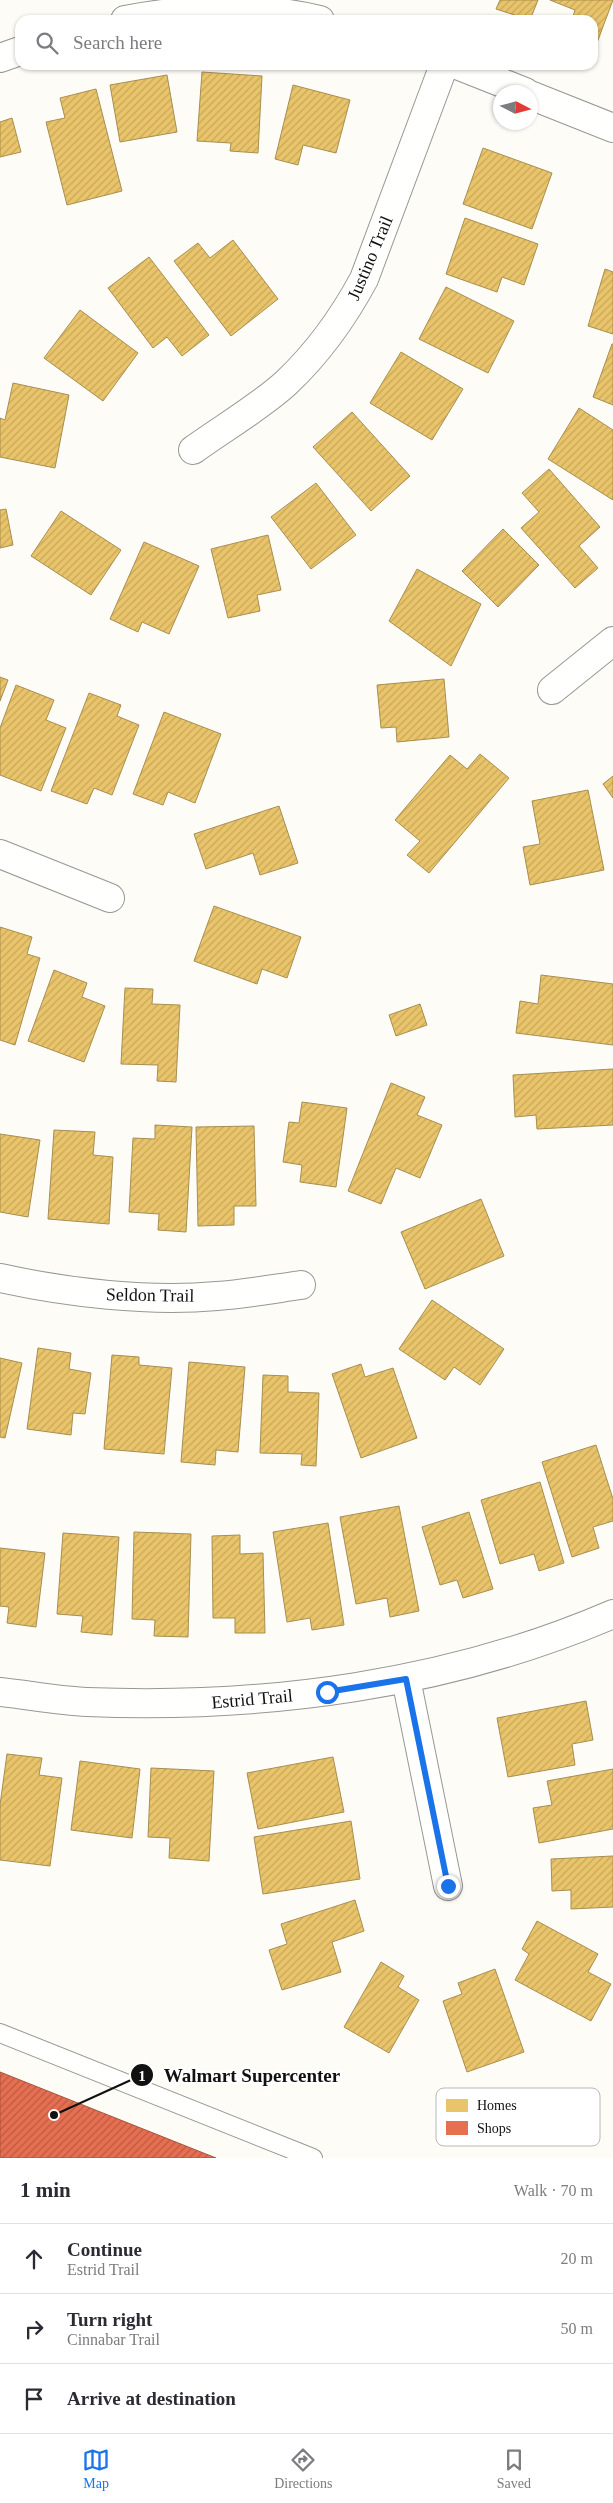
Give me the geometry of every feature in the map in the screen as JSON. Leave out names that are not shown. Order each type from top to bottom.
[{"type":"street","points":[[150,15],[204,11],[259,12],[282,15]]},
{"type":"street","points":[[0,58],[15,53]]},
{"type":"street","name":"Justino Trail","points":[[193,450],[286,383],[330,335],[349,308],[364,279],[442,70]]},
{"type":"street","points":[[470,70],[507,85]]},
{"type":"street","points":[[538,98],[613,128]]},
{"type":"street","points":[[552,690],[613,641]]},
{"type":"street","points":[[0,854],[110,898]]},
{"type":"street","name":"Seldon Trail","points":[[0,1278],[38,1287],[117,1296],[216,1296],[300,1285]]},
{"type":"street","name":"Estrid Trail","points":[[0,1692],[85,1702],[206,1704],[327,1692],[406,1679],[462,1665],[578,1629],[613,1614]]},
{"type":"street","points":[[406,1679],[448,1886]]},
{"type":"lane","points":[[0,2033],[313,2158]]},
{"type":"building: Homes","points":[[500,0],[538,0],[532,15],[515,15],[496,9]]},
{"type":"building: Homes","points":[[550,0],[613,0],[598,40],[598,15],[574,15],[575,10]]},
{"type":"building: Homes","points":[[202,72],[262,76],[258,153],[230,151],[231,143],[197,141]]},
{"type":"building: Homes","points":[[167,75],[177,132],[120,142],[110,85]]},
{"type":"building: Homes","points":[[293,85],[350,100],[336,153],[303,145],[298,165],[275,159]]},
{"type":"building: Homes","points":[[96,89],[122,191],[67,205],[46,122],[65,118],[60,98]]},
{"type":"building: Homes","points":[[12,118],[21,152],[0,157],[0,122]]},
{"type":"building: Homes","points":[[483,148],[552,173],[532,229],[463,204]]},
{"type":"building: Homes","points":[[465,218],[538,244],[524,285],[502,277],[497,292],[446,274]]},
{"type":"building: Homes","points":[[233,240],[278,299],[231,336],[174,261],[198,243],[210,258]]},
{"type":"building: Homes","points":[[149,257],[209,335],[182,356],[167,337],[153,348],[108,288]]},
{"type":"building: Homes","points":[[605,269],[613,272],[613,334],[588,326]]},
{"type":"building: Homes","points":[[446,287],[514,321],[488,373],[419,339]]},
{"type":"building: Homes","points":[[80,310],[138,353],[103,401],[44,358]]},
{"type":"building: Homes","points":[[613,344],[613,405],[593,397]]},
{"type":"building: Homes","points":[[401,352],[463,389],[432,440],[370,403]]},
{"type":"building: Homes","points":[[13,383],[69,395],[55,468],[0,457],[0,418],[5,420]]},
{"type":"building: Homes","points":[[579,408],[613,430],[613,500],[548,459]]},
{"type":"building: Homes","points":[[352,412],[410,476],[371,511],[313,447]]},
{"type":"building: Homes","points":[[549,469],[600,527],[579,546],[598,568],[575,588],[521,528],[539,512],[522,493]]},
{"type":"building: Homes","points":[[316,483],[356,535],[311,569],[271,517]]},
{"type":"building: Homes","points":[[6,509],[13,545],[0,548],[0,510]]},
{"type":"building: Homes","points":[[61,511],[121,550],[91,595],[31,556]]},
{"type":"building: Homes","points":[[503,529],[539,565],[498,607],[462,571]]},
{"type":"building: Homes","points":[[268,535],[281,590],[257,595],[260,611],[228,618],[211,549]]},
{"type":"building: Homes","points":[[144,542],[199,566],[169,634],[142,622],[138,632],[110,619]]},
{"type":"building: Homes","points":[[417,569],[481,604],[451,666],[389,621]]},
{"type":"building: Homes","points":[[0,677],[8,680],[0,701]]},
{"type":"building: Homes","points":[[444,679],[449,737],[397,742],[396,727],[381,728],[377,685]]},
{"type":"building: Homes","points":[[16,685],[54,700],[46,720],[66,728],[41,791],[0,775],[0,728]]},
{"type":"building: Homes","points":[[89,693],[121,705],[117,716],[139,725],[112,795],[94,788],[87,804],[51,791]]},
{"type":"building: Homes","points":[[164,712],[221,734],[195,803],[168,792],[163,805],[133,794]]},
{"type":"building: Homes","points":[[480,754],[509,778],[429,873],[407,855],[420,841],[395,820],[450,755],[467,769]]},
{"type":"building: Homes","points":[[613,776],[613,798],[603,784]]},
{"type":"building: Homes","points":[[588,790],[604,870],[530,885],[523,847],[540,844],[532,801]]},
{"type":"building: Homes","points":[[279,806],[298,863],[260,875],[253,853],[206,869],[194,834]]},
{"type":"building: Homes","points":[[214,906],[301,937],[287,978],[262,969],[257,984],[194,961]]},
{"type":"building: Homes","points":[[0,927],[32,937],[27,954],[40,958],[15,1045],[0,1040]]},
{"type":"building: Homes","points":[[54,970],[87,983],[82,997],[105,1006],[84,1062],[28,1041]]},
{"type":"building: Homes","points":[[541,975],[613,984],[613,1045],[516,1033],[520,1001],[538,1004]]},
{"type":"building: Homes","points":[[125,988],[153,989],[152,1004],[180,1005],[176,1082],[157,1081],[158,1065],[121,1064]]},
{"type":"building: Homes","points":[[420,1004],[427,1025],[396,1036],[389,1015]]},
{"type":"building: Homes","points":[[613,1069],[613,1125],[537,1129],[536,1115],[515,1117],[513,1075]]},
{"type":"building: Homes","points":[[391,1083],[425,1097],[417,1115],[442,1125],[420,1178],[396,1168],[381,1204],[348,1191]]},
{"type":"building: Homes","points":[[302,1102],[347,1108],[336,1187],[300,1182],[302,1165],[283,1162],[289,1122],[299,1123]]},
{"type":"building: Homes","points":[[155,1125],[192,1127],[186,1232],[158,1230],[159,1214],[129,1212],[133,1138],[155,1139]]},
{"type":"building: Homes","points":[[254,1126],[256,1206],[234,1206],[234,1225],[198,1226],[196,1127]]},
{"type":"building: Homes","points":[[54,1130],[95,1132],[93,1155],[113,1157],[109,1224],[48,1219]]},
{"type":"building: Homes","points":[[0,1134],[40,1140],[28,1217],[0,1212]]},
{"type":"building: Homes","points":[[481,1199],[504,1256],[425,1289],[401,1232]]},
{"type":"building: Homes","points":[[432,1300],[504,1349],[480,1385],[454,1367],[445,1380],[399,1349]]},
{"type":"building: Homes","points":[[38,1348],[71,1353],[69,1369],[91,1373],[85,1414],[73,1413],[71,1435],[27,1429]]},
{"type":"building: Homes","points":[[112,1355],[139,1357],[139,1365],[172,1368],[164,1454],[104,1449]]},
{"type":"building: Homes","points":[[0,1358],[22,1363],[5,1438],[0,1437]]},
{"type":"building: Homes","points":[[189,1362],[245,1367],[238,1452],[216,1450],[215,1465],[181,1462]]},
{"type":"building: Homes","points":[[361,1364],[365,1377],[393,1368],[417,1438],[361,1458],[332,1374]]},
{"type":"building: Homes","points":[[263,1375],[288,1376],[288,1392],[319,1393],[316,1466],[301,1465],[302,1454],[260,1453]]},
{"type":"building: Homes","points":[[596,1445],[613,1499],[613,1521],[593,1527],[599,1548],[572,1557],[542,1462]]},
{"type":"building: Homes","points":[[540,1482],[564,1563],[539,1571],[534,1554],[500,1564],[481,1500]]},
{"type":"building: Homes","points":[[399,1506],[419,1611],[390,1617],[387,1598],[356,1604],[340,1517]]},
{"type":"building: Homes","points":[[469,1512],[493,1589],[463,1598],[457,1580],[440,1585],[422,1527]]},
{"type":"building: Homes","points":[[328,1523],[344,1625],[312,1630],[310,1618],[287,1622],[273,1532]]},
{"type":"building: Homes","points":[[134,1532],[191,1534],[188,1637],[154,1636],[155,1620],[132,1619]]},
{"type":"building: Homes","points":[[63,1533],[119,1537],[112,1635],[81,1632],[83,1616],[57,1614]]},
{"type":"building: Homes","points":[[240,1535],[240,1554],[263,1553],[265,1633],[235,1633],[235,1618],[213,1618],[212,1536]]},
{"type":"building: Homes","points":[[0,1548],[45,1553],[36,1627],[7,1623],[9,1607],[0,1606]]},
{"type":"building: Homes","points":[[586,1701],[593,1740],[572,1744],[575,1765],[508,1777],[497,1718]]},
{"type":"building: Homes","points":[[7,1754],[42,1758],[39,1775],[62,1778],[50,1866],[0,1860],[0,1805]]},
{"type":"building: Homes","points":[[333,1757],[344,1812],[258,1829],[247,1773]]},
{"type":"building: Homes","points":[[80,1761],[140,1769],[132,1838],[71,1830]]},
{"type":"building: Homes","points":[[151,1768],[214,1771],[209,1861],[169,1858],[170,1838],[148,1837]]},
{"type":"building: Homes","points":[[613,1769],[613,1829],[539,1843],[533,1808],[552,1805],[547,1781]]},
{"type":"building: Homes","points":[[351,1821],[360,1879],[263,1894],[254,1837]]},
{"type":"building: Homes","points":[[613,1856],[613,1907],[571,1909],[571,1890],[552,1891],[551,1859]]},
{"type":"building: Homes","points":[[355,1900],[364,1931],[332,1942],[341,1972],[282,1990],[269,1950],[287,1944],[281,1924]]},
{"type":"building: Homes","points":[[537,1921],[598,1954],[588,1972],[611,1984],[591,2021],[515,1980],[529,1954],[522,1949]]},
{"type":"building: Homes","points":[[381,1962],[404,1976],[398,1987],[419,2000],[389,2053],[344,2027]]},
{"type":"building: Homes","points":[[495,1969],[524,2052],[467,2072],[443,2001],[462,1994],[458,1983]]},
{"type":"building: Shops","points":[[0,2072],[216,2158],[0,2158]]},
{"type":"place","name":"Walmart Supercenter","points":[[54,2115]]},
{"type":"route","points":[[327,1692],[406,1679],[448,1886]]}]
